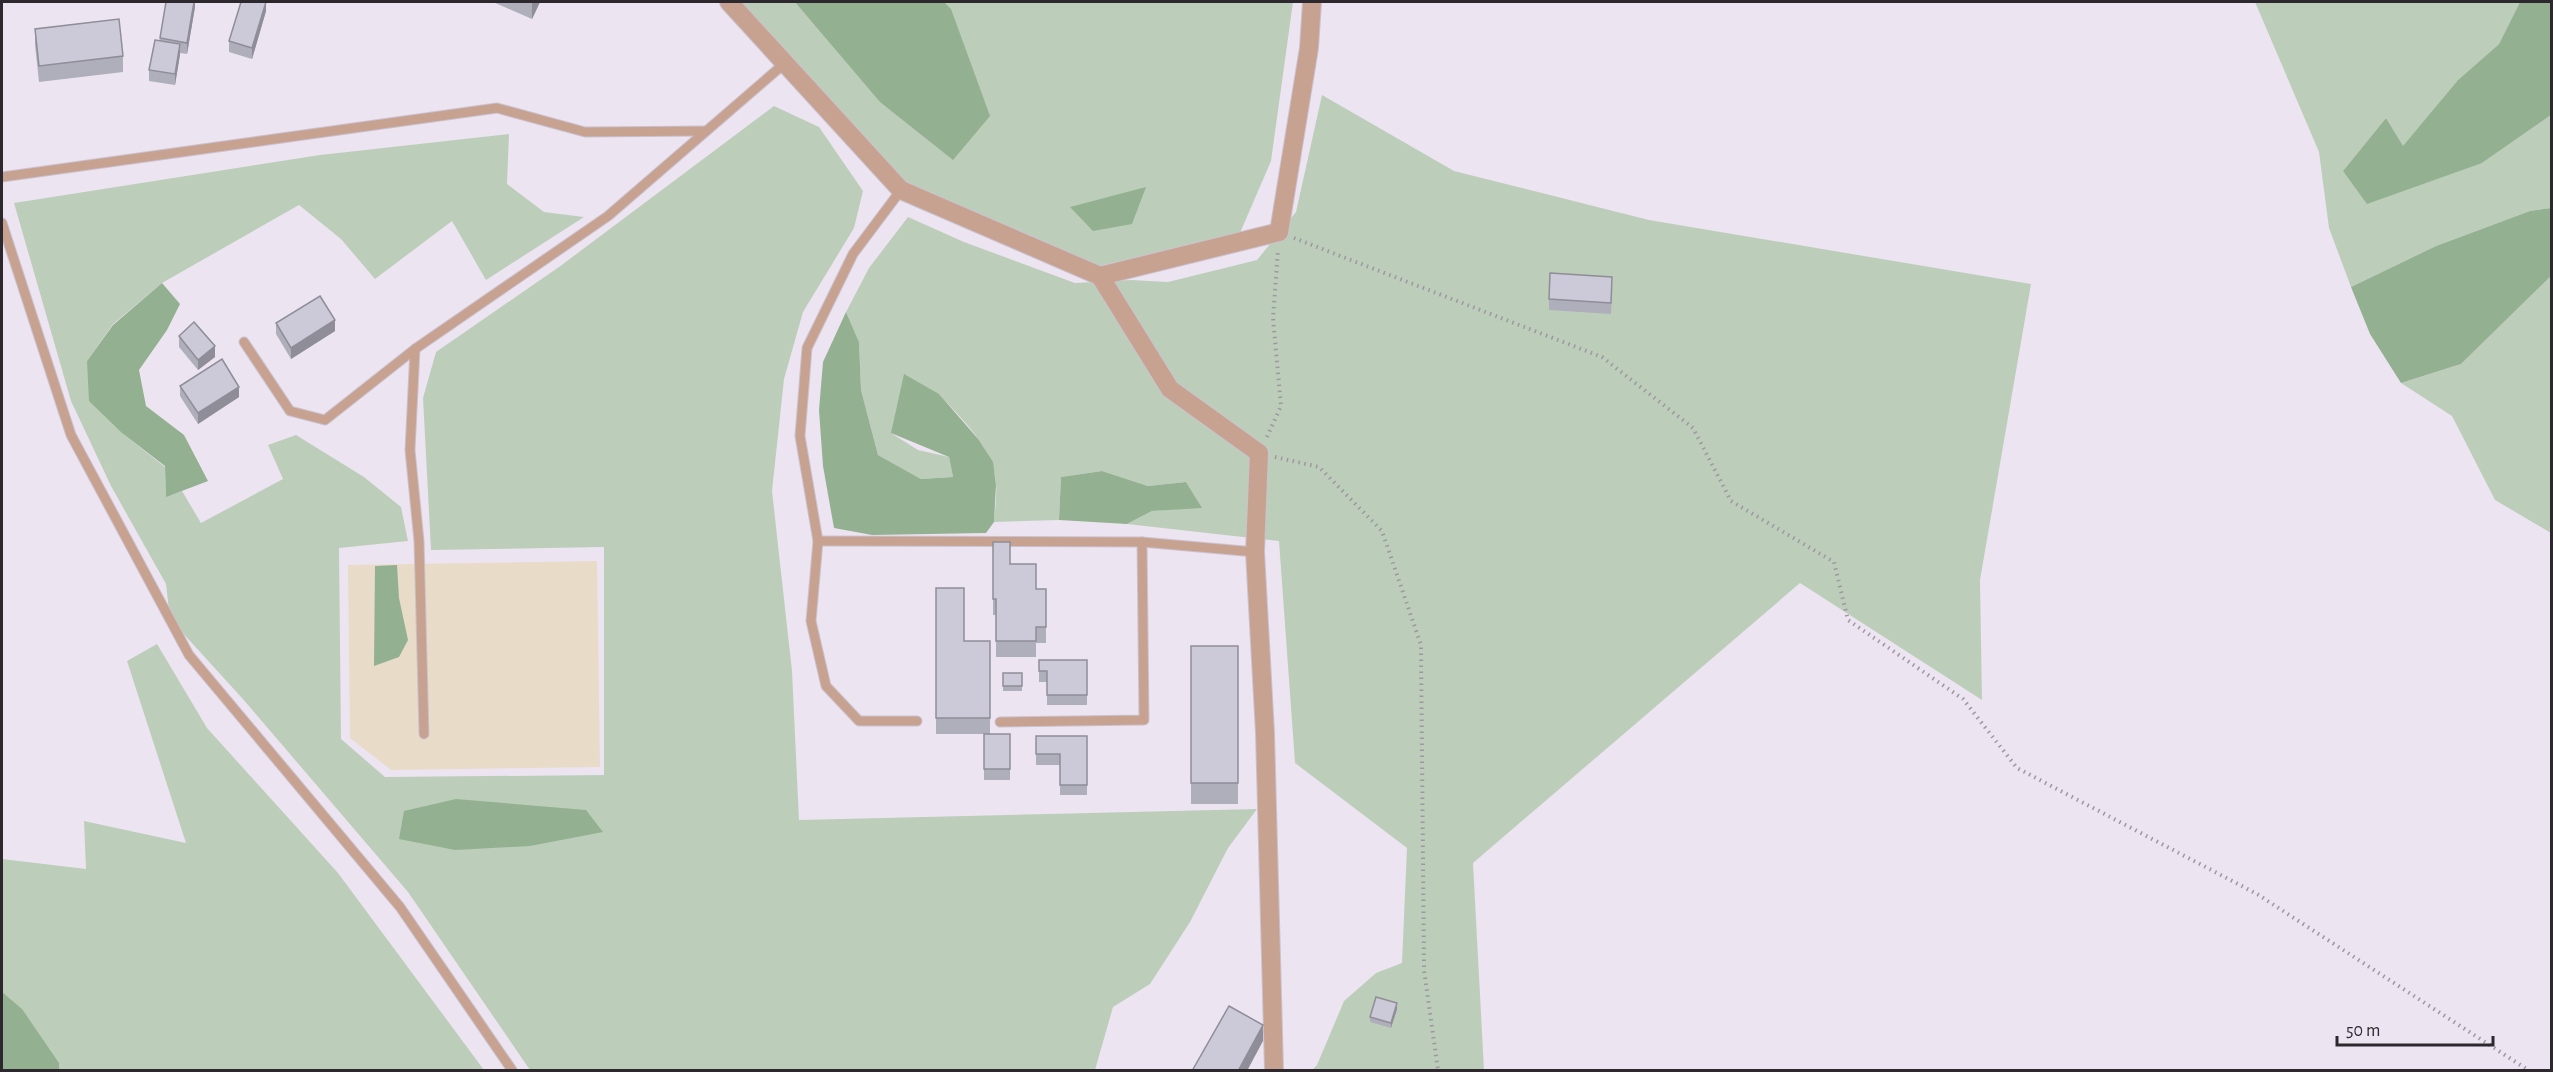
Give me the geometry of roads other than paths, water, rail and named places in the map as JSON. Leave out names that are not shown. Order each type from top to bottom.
[{"type":"street","points":[[729,2],[901,190],[1100,276],[1170,389],[1259,453],[1255,552],[1265,732],[1274,1071]]},
{"type":"street","points":[[1100,276],[1279,232],[1309,48],[1312,2]]},
{"type":"lane","points":[[244,342],[290,411],[325,420],[415,349],[608,216],[785,63]]},
{"type":"lane","points":[[2,177],[496,108],[585,132],[706,131]]},
{"type":"lane","points":[[901,190],[853,254],[807,348],[800,436],[818,541],[811,621],[826,686],[859,721],[917,721]]},
{"type":"lane","points":[[2,223],[71,435],[189,655],[400,907],[512,1071]]},
{"type":"lane","points":[[415,349],[410,450],[419,541],[424,734]]},
{"type":"lane","points":[[818,541],[1142,542],[1255,552]]},
{"type":"lane","points":[[1000,722],[1144,720],[1142,542]]}]
